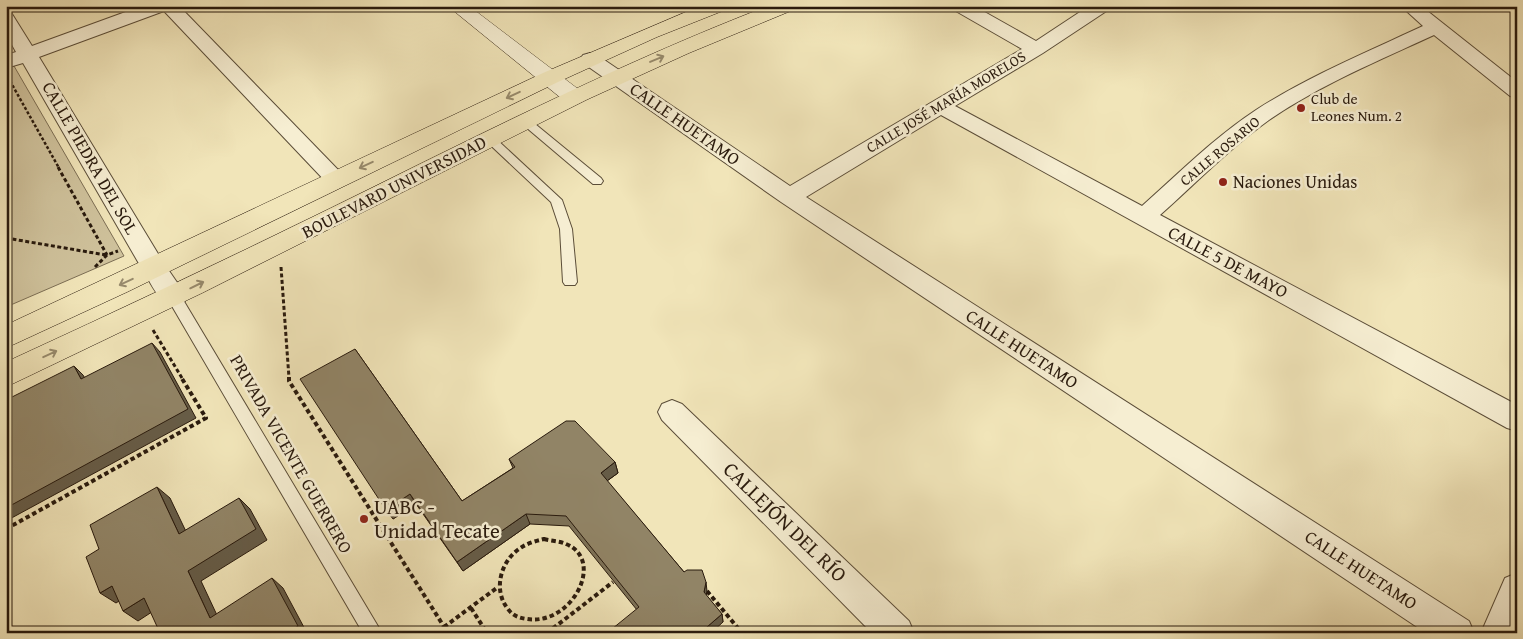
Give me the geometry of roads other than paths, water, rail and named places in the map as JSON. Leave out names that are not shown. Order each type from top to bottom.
[{"type":"main road","name":"BOULEVARD UNIVERSIDAD","points":[[6,375],[174,296],[618,76],[786,6]]},
{"type":"main road","name":"BOULEVARD UNIVERSIDAD","points":[[6,337],[549,78],[708,8]]},
{"type":"street","points":[[6,62],[160,6]]},
{"type":"street","points":[[169,6],[336,179]]},
{"type":"street","points":[[458,6],[574,97]]},
{"type":"street","points":[[960,6],[1036,49]]},
{"type":"street","name":"CALLE JOSÉ MARÍA MORELOS","points":[[788,197],[1036,49],[1102,6]]},
{"type":"street","points":[[1410,6],[1517,92]]},
{"type":"street","name":"CALLE PIEDRA DEL SOL","points":[[6,18],[154,268],[174,296]]},
{"type":"street","name":"CALLE ROSARIO","points":[[1144,217],[1231,139],[1264,114],[1335,74],[1436,27]]},
{"type":"street","name":"CALLE HUETAMO","points":[[590,59],[618,76],[788,197],[1458,633]]},
{"type":"street","name":"CALLE 5 DE MAYO","points":[[940,106],[1517,419]]},
{"type":"street","name":"CALLEJÓN DEL RÍO","points":[[672,412],[897,633]]},
{"type":"street","points":[[1498,633],[1517,589]]},
{"type":"lane","points":[[525,121],[597,181]]},
{"type":"lane","points":[[490,138],[556,200],[566,229],[570,282]]},
{"type":"lane","name":"PRIVADA VICENTE GUERRERO","points":[[174,296],[373,633]]},
{"type":"place","name":"Club de Leones Num. 2","points":[[1301,108]]},
{"type":"place","name":"Naciones Unidas","points":[[1223,182]]},
{"type":"place","name":"UABC - Unidad Tecate","points":[[364,519]]}]
